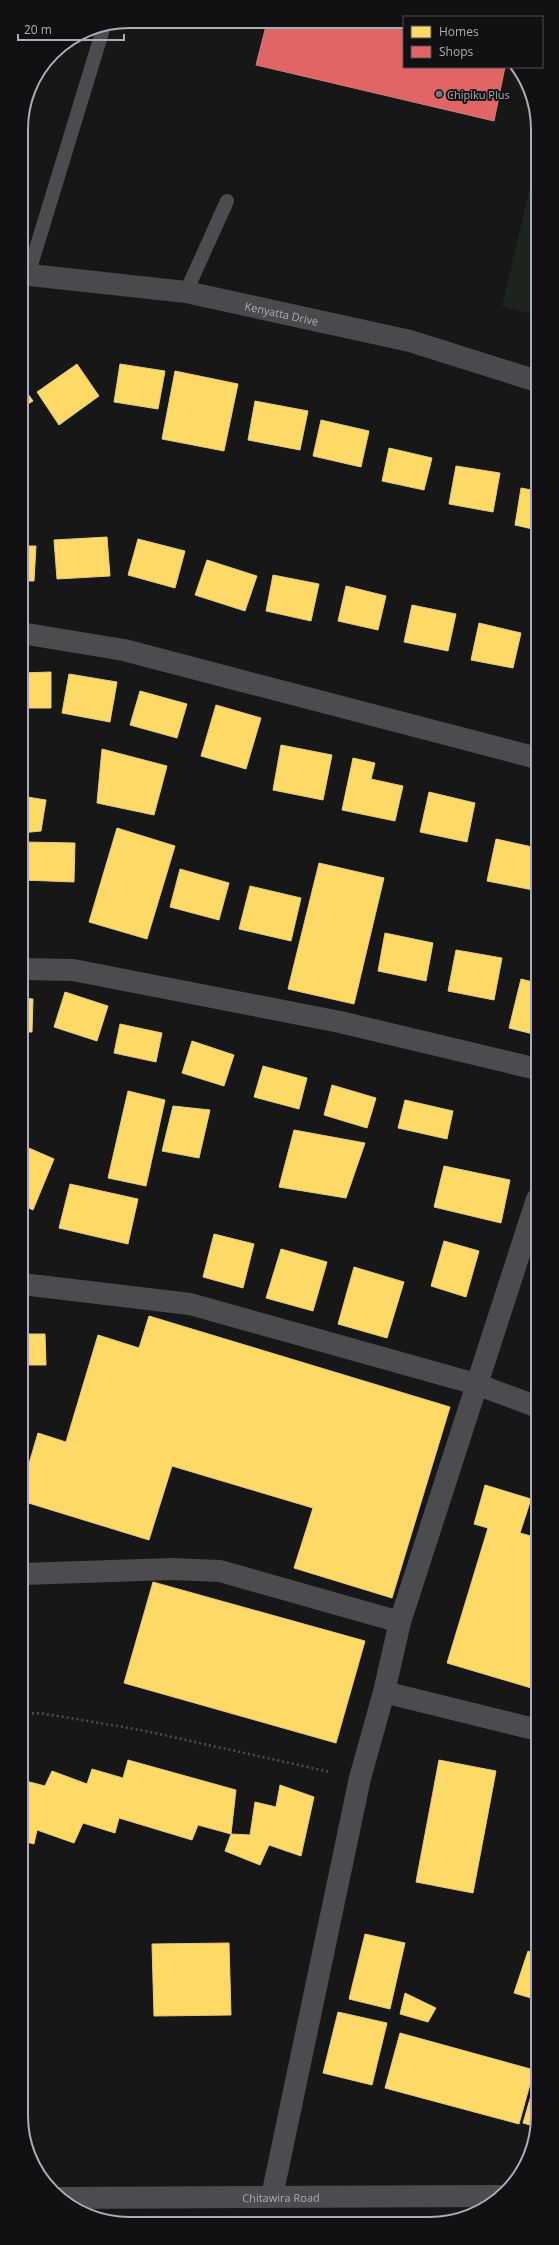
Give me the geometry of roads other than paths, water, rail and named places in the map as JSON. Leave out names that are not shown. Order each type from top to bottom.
[{"type":"main road","name":"Kenyatta Drive","points":[[28,274],[186,292],[410,341],[531,379]]},
{"type":"street","points":[[28,634],[124,650],[531,756]]},
{"type":"street","points":[[28,969],[73,970],[340,1022],[531,1068]]},
{"type":"street","points":[[272,2196],[360,1778],[384,1692],[400,1622],[531,1217]]},
{"type":"street","points":[[28,1285],[190,1304],[476,1384],[531,1404]]},
{"type":"street","points":[[28,1574],[171,1569],[220,1571],[400,1622]]},
{"type":"street","points":[[384,1692],[531,1728]]},
{"type":"street","name":"Chitawira Road","points":[[70,2198],[492,2196]]},
{"type":"lane","points":[[28,265],[102,31]]},
{"type":"lane","points":[[186,292],[227,201]]},
{"type":"place","name":"Chipiku Plus","points":[[439,94]]}]
